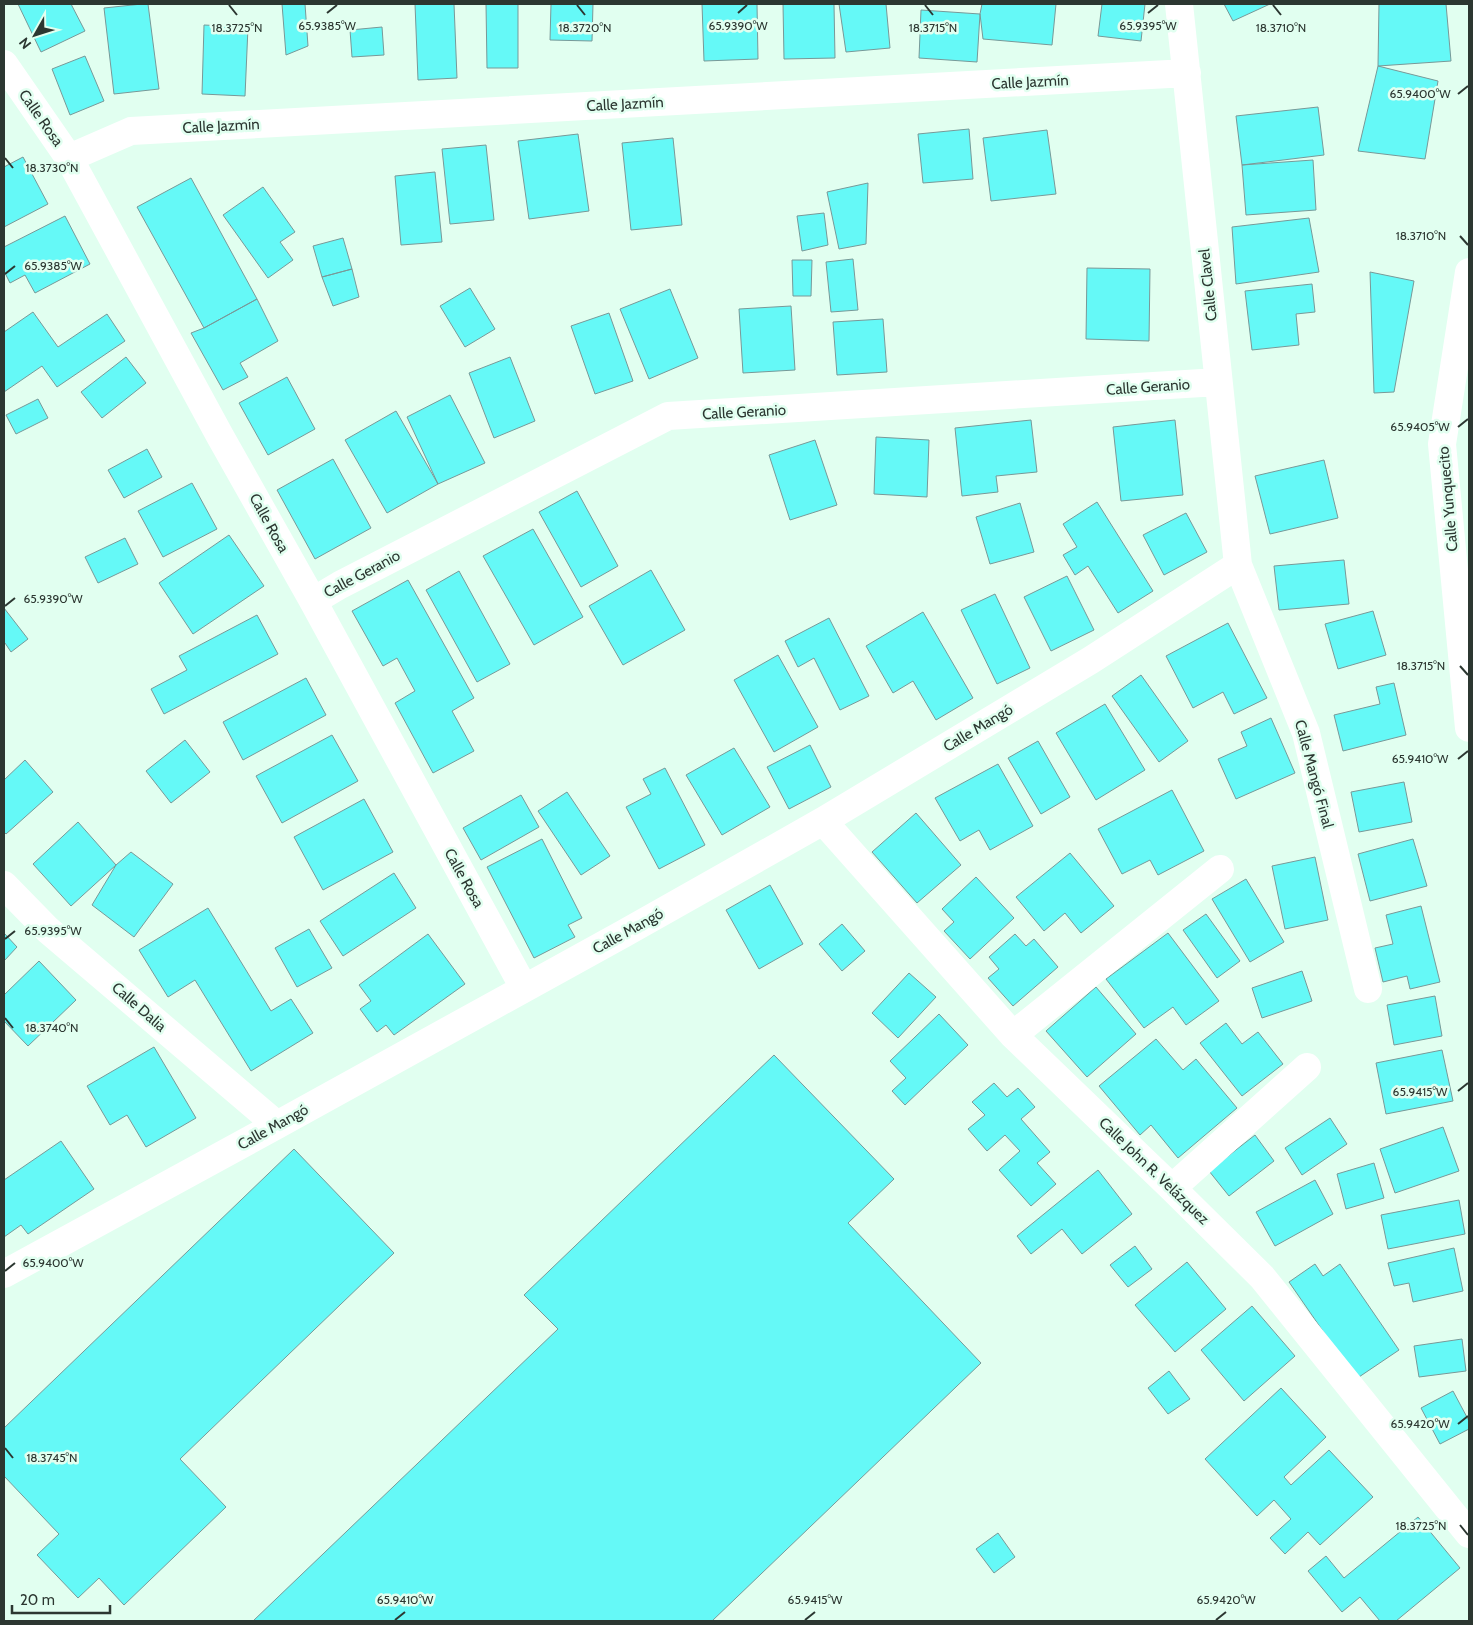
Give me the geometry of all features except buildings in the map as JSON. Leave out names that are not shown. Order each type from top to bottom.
[{"type":"street","name":"Calle Clavel","points":[[1178,4],[1187,73],[1238,565]]},
{"type":"street","name":"Calle Rosa","points":[[4,64],[69,158],[220,436],[314,601],[524,988]]},
{"type":"street","name":"Calle Jazmín","points":[[69,158],[131,131],[1187,73]]},
{"type":"street","name":"Calle Yunquecito","points":[[1469,272],[1442,444],[1469,728]]},
{"type":"street","name":"Calle Geranio","points":[[314,601],[340,584],[668,416],[1218,382]]},
{"type":"street","name":"Calle Mangó","points":[[4,1274],[623,934],[823,821],[1091,660],[1238,565]]},
{"type":"street","name":"Calle Mangó Final","points":[[1238,565],[1306,733],[1368,989]]},
{"type":"street","name":"Calle John R. Velázquez","points":[[823,821],[1013,1035],[1262,1277],[1469,1534]]},
{"type":"street","points":[[1013,1035],[1220,869]]},
{"type":"street","name":"Calle Dalia","points":[[4,885],[48,930],[277,1125]]},
{"type":"street","points":[[1172,1188],[1307,1067]]}]
